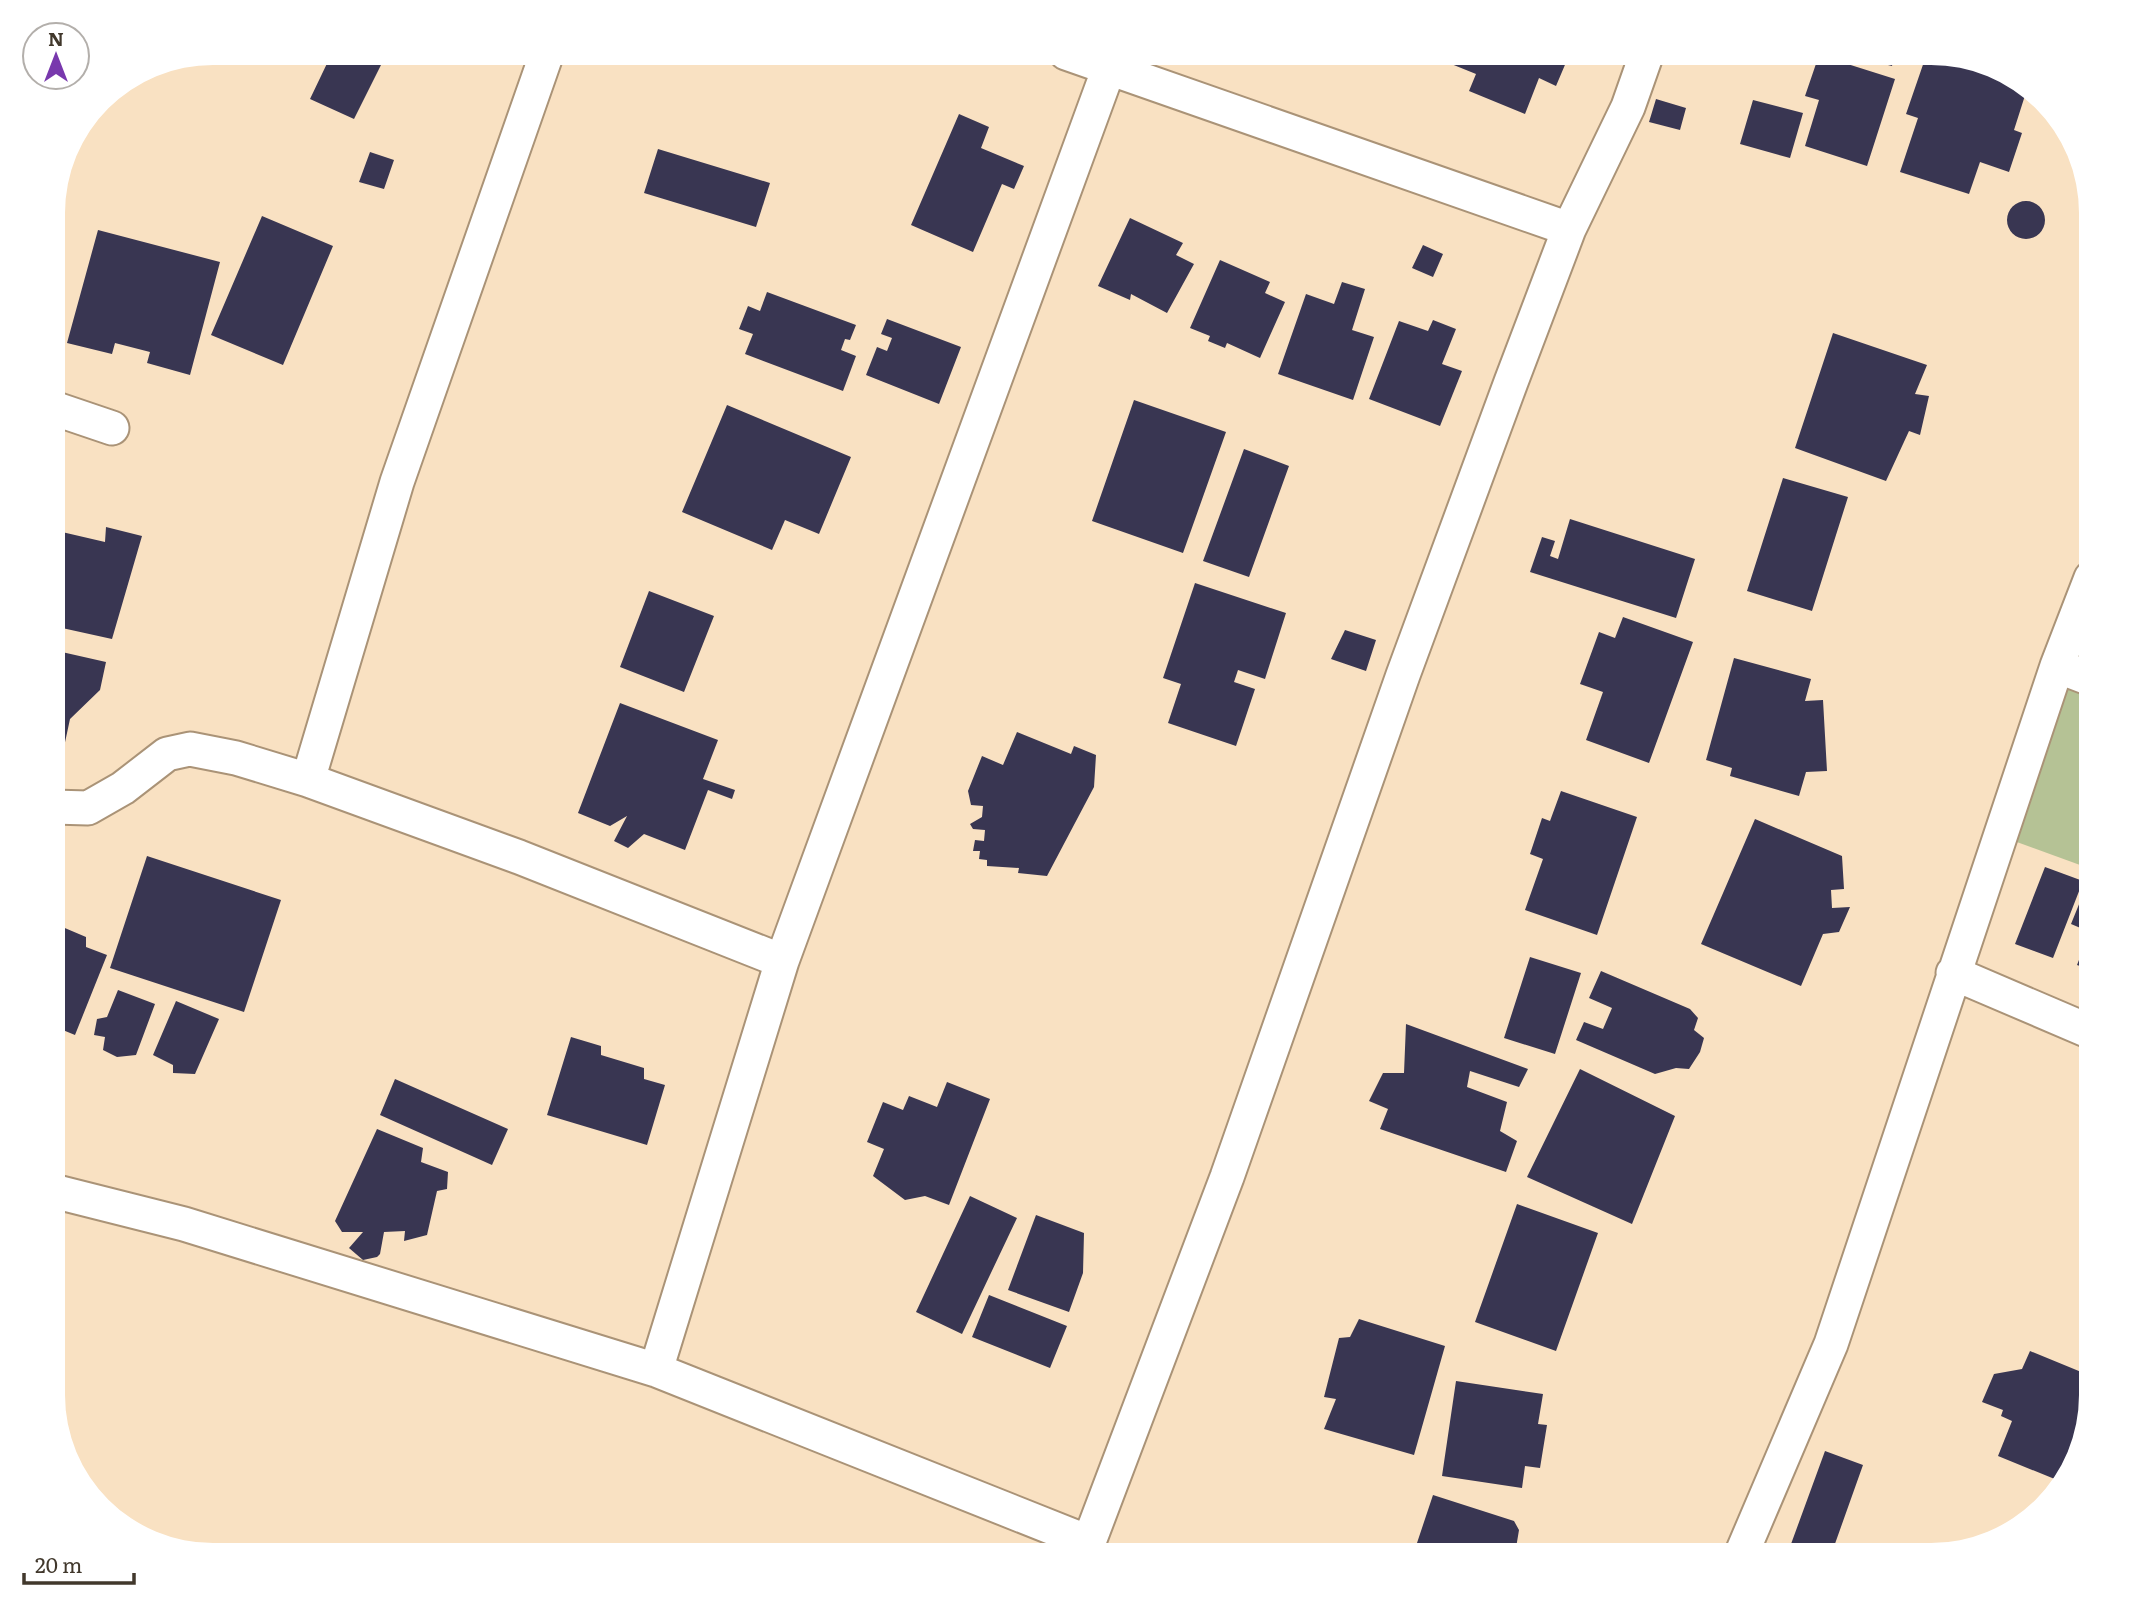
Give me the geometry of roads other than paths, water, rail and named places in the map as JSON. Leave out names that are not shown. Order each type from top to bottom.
[{"type":"street","points":[[308,780],[397,482],[542,65]]},
{"type":"street","points":[[1101,65],[1569,229]]},
{"type":"street","points":[[1088,1543],[1227,1177],[1403,675],[1569,229],[1628,107],[1643,65]]},
{"type":"street","points":[[656,1370],[782,961],[1109,68]]},
{"type":"street","points":[[65,412],[112,428]]},
{"type":"street","points":[[1747,1543],[1831,1344],[1953,973],[2057,666],[2079,609]]},
{"type":"street","points":[[2057,666],[2079,674]]},
{"type":"street","points":[[65,807],[88,808],[123,788],[167,754],[190,749],[236,758],[308,780],[519,857],[782,961]]},
{"type":"street","points":[[1953,973],[2079,1027]]},
{"type":"street","points":[[65,1194],[184,1224],[656,1370],[1072,1543]]}]
